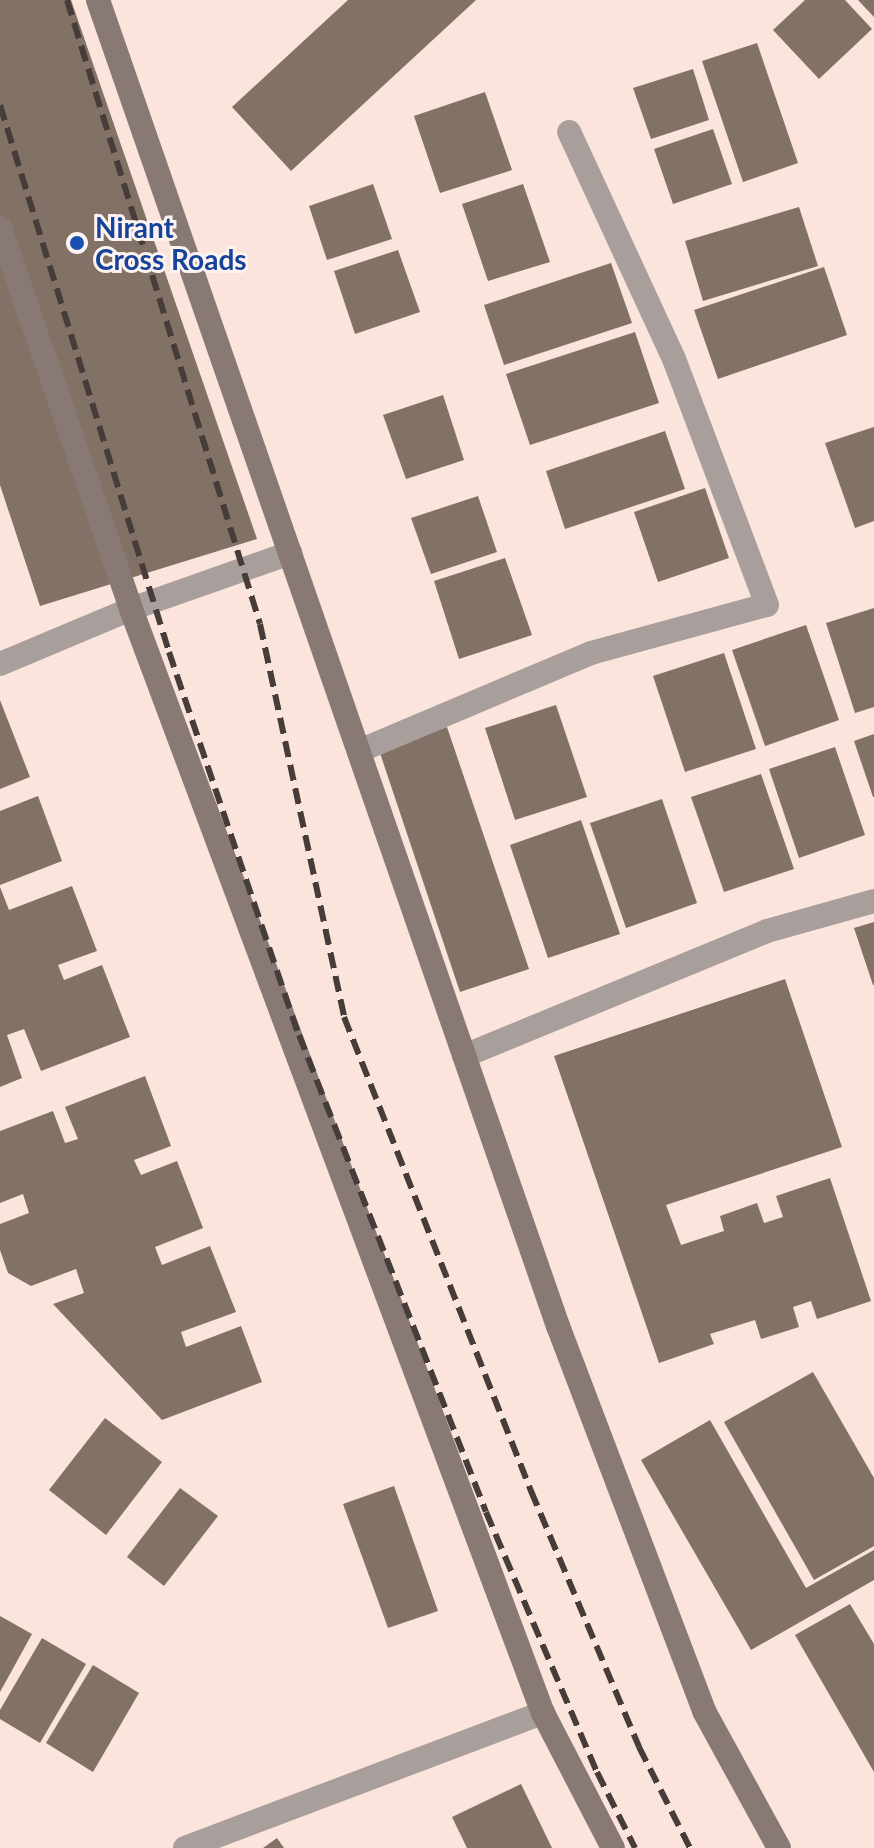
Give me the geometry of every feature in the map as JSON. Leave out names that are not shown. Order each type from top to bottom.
[{"type":"main road","points":[[98,0],[558,1326],[704,1711],[779,1848]]},
{"type":"main road","points":[[0,228],[131,609],[543,1713],[613,1848]]},
{"type":"street","points":[[359,751],[591,653],[767,605],[674,359],[569,132]]},
{"type":"street","points":[[0,664],[131,609],[290,553]]},
{"type":"street","points":[[464,1056],[767,931],[874,901]]},
{"type":"street","points":[[185,1848],[543,1713]]},
{"type":"building","name":"Nirant Cross Roads","points":[[0,0],[71,0],[257,539],[40,606],[0,485]]},
{"type":"building","points":[[348,0],[476,0],[291,171],[232,107]]},
{"type":"building","points":[[805,0],[845,0],[872,29],[819,79],[773,30]]},
{"type":"building","points":[[858,0],[874,0],[874,17]]},
{"type":"building","points":[[757,43],[798,163],[743,182],[702,61]]},
{"type":"building","points":[[693,69],[709,120],[651,139],[633,88]]},
{"type":"building","points":[[485,92],[512,170],[440,193],[414,116]]},
{"type":"building","points":[[713,129],[732,184],[673,204],[654,149]]},
{"type":"building","points":[[373,184],[392,239],[327,260],[309,206]]},
{"type":"building","points":[[523,184],[550,262],[488,281],[462,204]]},
{"type":"building","points":[[799,207],[818,266],[703,301],[685,241]]},
{"type":"building","points":[[398,250],[420,312],[355,334],[334,271]]},
{"type":"building","points":[[611,263],[632,323],[504,365],[484,305]]},
{"type":"building","points":[[824,267],[847,335],[718,379],[694,310]]},
{"type":"building","points":[[635,332],[659,403],[530,445],[506,374]]},
{"type":"building","points":[[443,395],[464,460],[406,479],[383,415]]},
{"type":"building","points":[[874,427],[874,521],[855,528],[825,443]]},
{"type":"building","points":[[665,431],[685,489],[565,529],[546,471]]},
{"type":"building","points":[[705,488],[729,558],[658,582],[634,512]]},
{"type":"building","points":[[478,496],[497,552],[431,574],[411,518]]},
{"type":"building","points":[[505,558],[532,635],[459,659],[434,581]]},
{"type":"building","points":[[874,608],[874,707],[855,713],[826,623]]},
{"type":"building","points":[[806,625],[839,720],[765,746],[732,650]]},
{"type":"building","points":[[724,653],[756,749],[685,772],[653,676]]},
{"type":"building","points":[[0,700],[30,777],[0,789]]},
{"type":"building","points":[[556,705],[587,797],[515,820],[485,728]]},
{"type":"building","points":[[447,727],[529,969],[460,992],[379,750]]},
{"type":"building","points":[[874,734],[874,797],[873,797],[854,741]]},
{"type":"building","points":[[835,747],[865,835],[799,858],[769,769]]},
{"type":"building","points":[[761,774],[794,869],[724,892],[691,797]]},
{"type":"building","points":[[38,796],[62,861],[0,885],[0,811]]},
{"type":"building","points":[[662,799],[697,903],[626,928],[590,823]]},
{"type":"building","points":[[581,820],[620,934],[548,958],[510,845]]},
{"type":"building","points":[[72,886],[97,951],[58,965],[64,980],[102,965],[130,1037],[41,1071],[24,1029],[7,1035],[22,1078],[0,1087],[0,887],[9,910]]},
{"type":"building","points":[[874,922],[874,985],[873,985],[854,928]]},
{"type":"building","points":[[785,979],[842,1147],[666,1205],[681,1245],[724,1231],[720,1216],[757,1203],[764,1223],[783,1217],[776,1196],[830,1178],[871,1301],[817,1319],[811,1301],[793,1307],[799,1327],[761,1339],[755,1320],[710,1334],[714,1344],[659,1363],[554,1056]]},
{"type":"building","points":[[145,1076],[171,1146],[134,1160],[141,1175],[177,1161],[203,1228],[155,1247],[162,1265],[210,1246],[236,1312],[181,1332],[186,1347],[241,1326],[262,1382],[162,1420],[53,1304],[84,1293],[76,1269],[31,1286],[8,1273],[0,1250],[0,1224],[29,1213],[23,1194],[0,1203],[0,1131],[53,1111],[65,1143],[78,1139],[65,1107]]},
{"type":"building","points":[[813,1372],[874,1478],[874,1546],[814,1580],[724,1422]]},
{"type":"building","points":[[105,1418],[162,1462],[106,1535],[49,1490]]},
{"type":"building","points":[[710,1420],[806,1588],[874,1550],[874,1580],[751,1650],[641,1460]]},
{"type":"building","points":[[394,1486],[438,1611],[388,1628],[343,1504]]},
{"type":"building","points":[[180,1488],[218,1516],[164,1586],[127,1557]]},
{"type":"building","points":[[850,1604],[874,1644],[874,1772],[795,1635]]},
{"type":"building","points":[[0,1616],[32,1634],[0,1692]]},
{"type":"building","points":[[42,1638],[86,1664],[40,1743],[0,1719],[0,1710]]},
{"type":"building","points":[[93,1665],[139,1693],[93,1772],[46,1743]]},
{"type":"building","points":[[521,1784],[552,1848],[467,1848],[452,1817]]},
{"type":"building","points":[[277,1838],[284,1848],[263,1848]]},
{"type":"railway","points":[[67,0],[260,624],[344,1017],[531,1491],[639,1747],[690,1848]]},
{"type":"railway","points":[[0,105],[169,652],[299,1035],[486,1512],[597,1772],[635,1848]]},
{"type":"place","name":"Nirant Cross Roads","points":[[77,243]]}]
